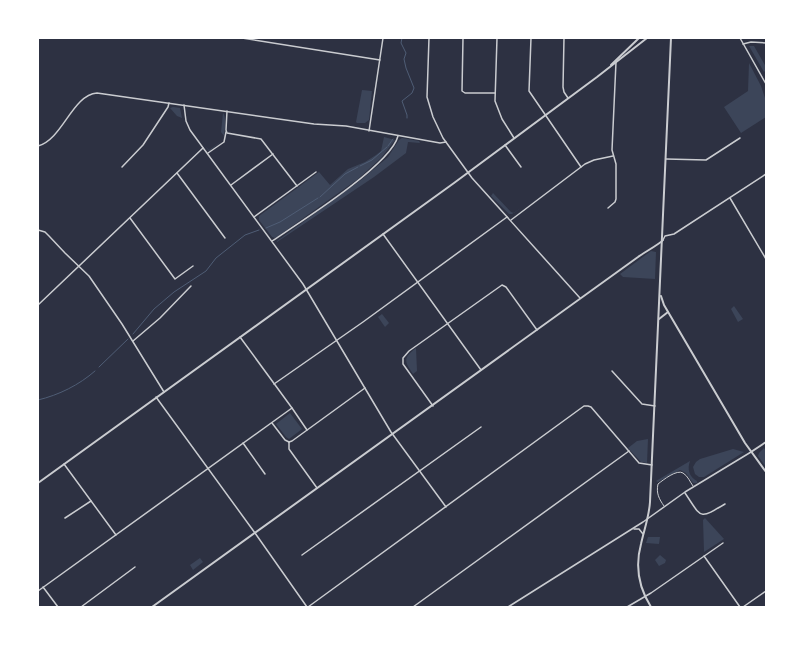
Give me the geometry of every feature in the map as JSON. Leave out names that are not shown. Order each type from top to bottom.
[{"type":"street","points":[[242,38],[380,60]]},
{"type":"street","points":[[369,131],[383,38]]},
{"type":"street","points":[[429,38],[427,97],[433,118],[446,142],[468,172],[580,299]]},
{"type":"street","points":[[463,38],[462,91],[465,93],[494,93]]},
{"type":"street","points":[[496,38],[494,93],[496,105],[500,116],[514,138]]},
{"type":"street","points":[[531,38],[529,89],[581,167]]},
{"type":"street","points":[[564,38],[563,87],[568,98]]},
{"type":"street","points":[[608,208],[616,201],[616,162],[612,150],[616,62],[639,38],[643,41]]},
{"type":"street","points":[[38,483],[505,145],[647,38]]},
{"type":"street","points":[[651,607],[640,583],[638,556],[648,518],[652,465],[671,38]]},
{"type":"street","points":[[740,38],[766,84]]},
{"type":"street","points":[[743,44],[751,42],[766,43]]},
{"type":"street","points":[[38,146],[50,139],[79,104],[92,94],[100,93],[314,124],[346,126],[441,143],[446,142]]},
{"type":"street","points":[[122,166],[143,145],[168,107],[169,103]]},
{"type":"street","points":[[184,105],[188,126],[306,290],[393,434],[446,507]]},
{"type":"street","points":[[207,154],[224,142],[227,111]]},
{"type":"street","points":[[226,132],[230,134],[260,138],[297,186]]},
{"type":"street","points":[[272,242],[359,180],[385,156],[396,142],[398,136]]},
{"type":"street","points":[[666,159],[704,161],[740,138]]},
{"type":"street","points":[[505,145],[521,167]]},
{"type":"street","points":[[38,305],[203,148]]},
{"type":"street","points":[[230,185],[273,154]]},
{"type":"street","points":[[510,220],[581,167],[594,160],[613,156]]},
{"type":"street","points":[[254,217],[316,172]]},
{"type":"street","points":[[177,173],[225,238]]},
{"type":"street","points":[[152,607],[646,251],[660,244],[666,235],[674,234],[766,174]]},
{"type":"street","points":[[730,198],[766,259]]},
{"type":"street","points":[[274,384],[418,282],[507,216]]},
{"type":"street","points":[[130,218],[175,279],[193,266]]},
{"type":"street","points":[[38,230],[45,232],[50,236],[87,274],[98,288],[164,392]]},
{"type":"street","points":[[383,234],[481,370]]},
{"type":"street","points":[[133,341],[160,318],[191,286]]},
{"type":"street","points":[[432,406],[403,364],[405,354],[502,286],[506,287],[537,330]]},
{"type":"street","points":[[660,292],[668,312],[751,452],[766,472]]},
{"type":"street","points":[[659,320],[668,312]]},
{"type":"street","points":[[240,337],[307,430]]},
{"type":"street","points":[[612,371],[642,404],[655,406]]},
{"type":"street","points":[[288,442],[292,441],[365,388]]},
{"type":"street","points":[[156,397],[307,607],[586,406],[591,408],[640,463],[652,465]]},
{"type":"street","points":[[38,591],[292,408]]},
{"type":"street","points":[[272,423],[288,442],[289,449],[317,488]]},
{"type":"street","points":[[302,555],[481,427]]},
{"type":"street","points":[[508,607],[632,529],[685,492],[766,442]]},
{"type":"street","points":[[243,444],[265,474]]},
{"type":"street","points":[[413,607],[629,451]]},
{"type":"street","points":[[64,464],[116,535]]},
{"type":"street","points":[[685,492],[698,512],[703,515],[725,504]]},
{"type":"street","points":[[66,518],[91,501]]},
{"type":"street","points":[[632,529],[639,529],[643,535]]},
{"type":"street","points":[[627,607],[723,543]]},
{"type":"street","points":[[704,556],[742,607],[766,591]]},
{"type":"street","points":[[81,607],[135,567]]},
{"type":"street","points":[[43,588],[58,607]]},
{"type":"lane","points":[[664,507],[657,491],[657,486],[661,482],[678,472],[682,472],[694,487]]},
{"type":"shaded area","points":[[749,46],[754,46],[766,67],[764,72]]},
{"type":"shaded area","points":[[749,63],[761,86],[766,101],[766,117],[741,133],[724,107],[748,91]]},
{"type":"shaded area","points":[[362,90],[372,91],[369,120],[365,123],[357,123],[356,122]]},
{"type":"shaded area","points":[[170,108],[180,108],[182,118],[177,116]]},
{"type":"shaded area","points":[[223,113],[225,122],[224,136],[221,132]]},
{"type":"shaded area","points":[[384,137],[395,140],[381,158],[358,179],[281,234],[275,238],[272,237],[259,220],[259,216],[319,172],[330,185],[348,169],[365,162],[381,151]]},
{"type":"shaded area","points":[[402,138],[419,141],[420,143],[408,142],[406,153],[374,177],[277,242],[361,180],[388,157],[399,140]]},
{"type":"shaded area","points":[[493,193],[511,212],[514,213],[509,214],[491,196]]},
{"type":"shaded area","points":[[651,251],[656,252],[655,279],[623,277],[620,274]]},
{"type":"shaded area","points":[[734,306],[743,319],[738,322],[731,309]]},
{"type":"shaded area","points":[[382,314],[389,323],[385,327],[378,317]]},
{"type":"shaded area","points":[[416,348],[417,371],[413,374],[406,360],[409,354]]},
{"type":"shaded area","points":[[290,413],[302,429],[289,439],[276,424]]},
{"type":"shaded area","points":[[648,439],[647,463],[641,462],[628,448],[637,441]]},
{"type":"shaded area","points":[[764,448],[766,451],[766,467],[758,456]]},
{"type":"shaded area","points":[[733,449],[744,452],[704,477],[699,477],[695,474],[693,467],[700,459]]},
{"type":"shaded area","points":[[690,461],[689,472],[697,483],[693,483],[686,473],[680,470],[658,482],[656,481]]},
{"type":"shaded area","points":[[705,518],[724,539],[704,552],[703,520]]},
{"type":"shaded area","points":[[648,537],[660,537],[659,544],[646,543]]},
{"type":"shaded area","points":[[660,555],[666,560],[665,563],[659,566],[655,560]]},
{"type":"shaded area","points":[[200,558],[203,562],[193,570],[190,565]]},
{"type":"waterway","points":[[402,38],[401,43],[406,53],[404,59],[406,68],[414,88],[412,93],[402,101],[407,118]]},
{"type":"waterway","points":[[388,146],[393,139]]},
{"type":"waterway","points":[[360,166],[372,160],[387,147]]},
{"type":"waterway","points":[[320,197],[345,174],[358,167]]},
{"type":"waterway","points":[[266,228],[280,222],[318,198]]},
{"type":"waterway","points":[[133,334],[154,309],[174,292],[206,271],[216,258],[245,235],[259,230]]},
{"type":"waterway","points":[[99,367],[128,339]]},
{"type":"waterway","points":[[38,400],[68,389],[95,371]]}]
